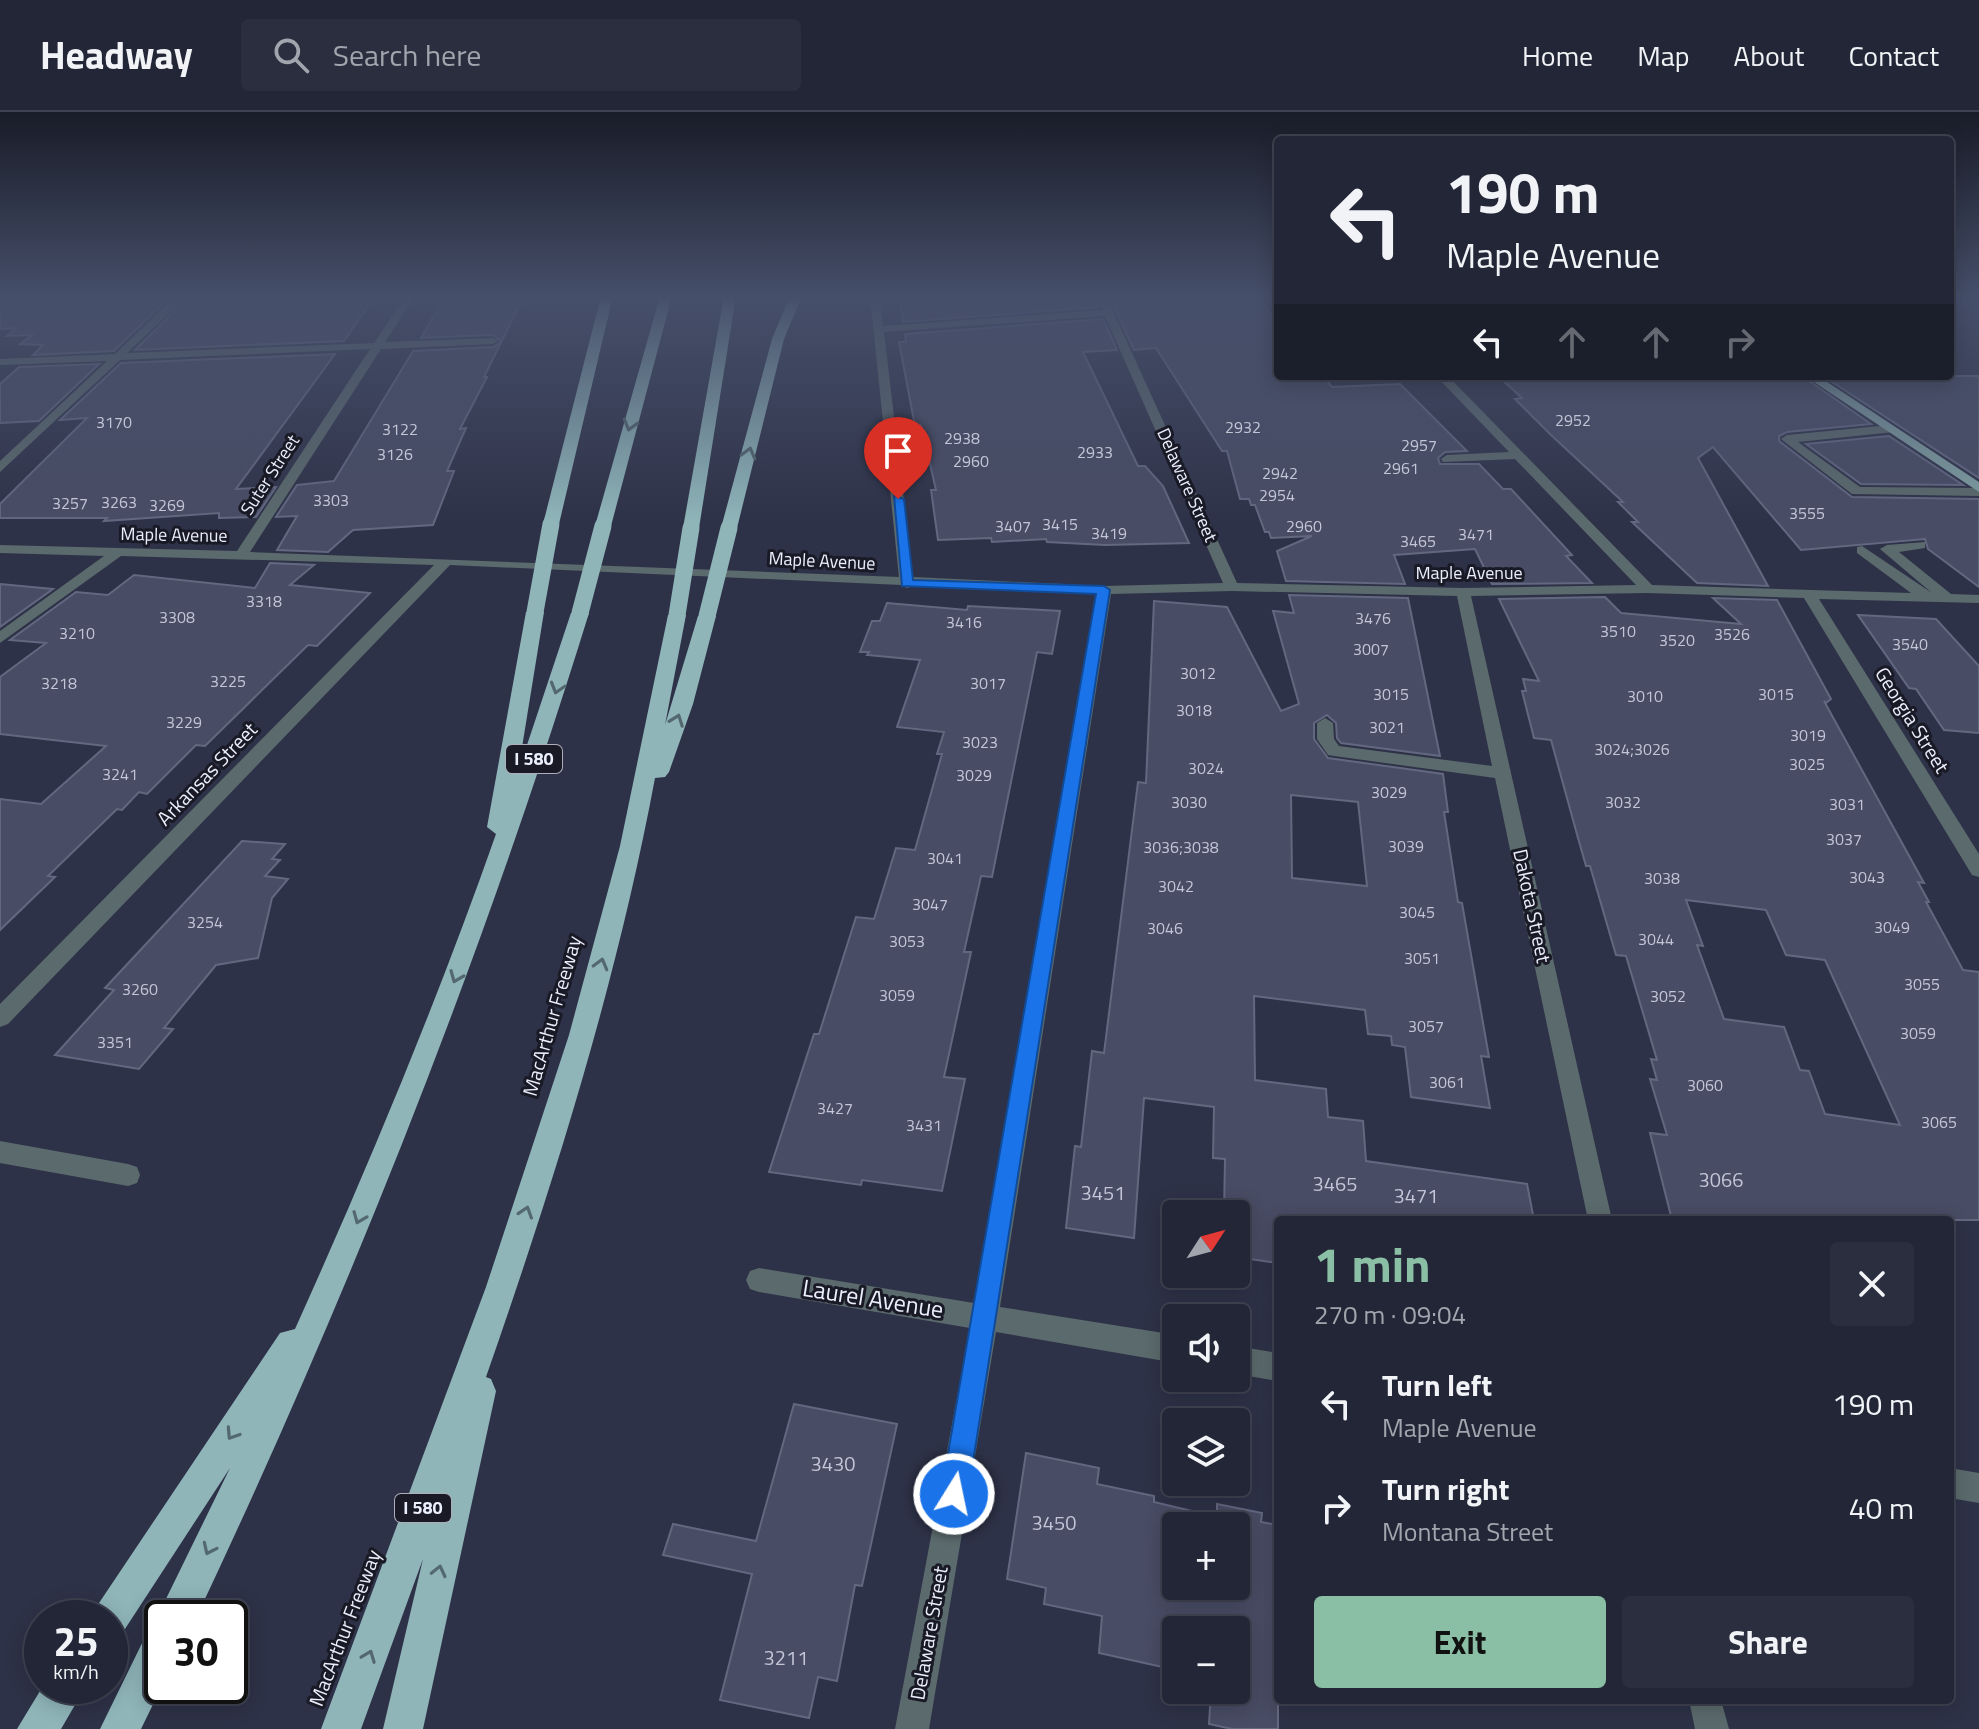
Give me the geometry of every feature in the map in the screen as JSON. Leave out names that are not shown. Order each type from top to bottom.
[{"type":"highway","points":[[485,905],[551,524],[588,371]]},
{"type":"highway","name":"I 580","points":[[184,1600],[337,1275],[485,905],[580,613],[645,371]]},
{"type":"highway","name":"MacArthur Freeway","points":[[341,1729],[387,1610],[502,1287],[582,1035],[631,846],[677,615],[717,371]]},
{"type":"highway","points":[[631,846],[683,704],[770,371]]},
{"type":"highway","points":[[123,1600],[337,1275]]},
{"type":"highway","points":[[403,1729],[502,1287]]},
{"type":"highway","points":[[120,1729],[144,1681]]},
{"type":"highway","points":[[37,1729],[54,1704]]},
{"type":"main road","points":[[1817,380],[1972,478],[1979,490]]},
{"type":"street","points":[[0,468],[102,371]]},
{"type":"street","name":"Suter Street","points":[[241,555],[362,371]]},
{"type":"street","points":[[884,371],[907,584]]},
{"type":"street","name":"Delaware Street","points":[[1135,371],[1232,587]]},
{"type":"street","points":[[1446,380],[1648,589]]},
{"type":"street","points":[[1890,429],[1787,439],[1857,491],[1979,490]]},
{"type":"street","points":[[1447,459],[1518,455]]},
{"type":"street","points":[[1920,545],[1887,549],[1947,598]]},
{"type":"street","name":"Maple Avenue","points":[[0,549],[446,561],[907,584],[1104,590],[1232,587],[1463,592],[1648,589],[1979,599]]},
{"type":"street","points":[[1862,550],[1926,597]]},
{"type":"street","points":[[0,638],[118,552]]},
{"type":"street","name":"Arkansas Street","points":[[0,1018],[446,561]]},
{"type":"street","name":"Delaware Street","points":[[912,1729],[985,1317],[1104,590]]},
{"type":"street","name":"Dakota Street","points":[[1463,592],[1599,1216]]},
{"type":"street","name":"Georgia Street","points":[[1808,593],[1979,870]]},
{"type":"street","points":[[1325,723],[1326,739],[1334,751],[1503,773]]},
{"type":"street","points":[[0,1152],[128,1175]]},
{"type":"street","name":"Laurel Avenue","points":[[759,1280],[1162,1347]]},
{"type":"street","points":[[1250,1362],[1274,1366]]},
{"type":"street","points":[[1954,1484],[1979,1488]]},
{"type":"street","points":[[1706,1704],[1712,1729]]},
{"type":"building","points":[[14,371],[91,371],[39,421],[0,423],[0,384]]},
{"type":"building","points":[[112,371],[322,371],[236,489],[276,487],[256,517],[219,518],[219,513],[104,521],[107,518],[0,518],[0,504],[87,418],[60,420]]},
{"type":"building","points":[[401,371],[487,371],[484,377],[487,377],[460,429],[466,428],[447,471],[454,471],[433,525],[353,530],[328,552],[277,550],[297,516],[276,517],[297,485],[334,481]]},
{"type":"building","points":[[905,371],[1092,371],[1138,466],[1145,466],[1163,486],[1189,543],[1105,545],[1047,542],[1046,539],[992,542],[991,538],[938,540],[931,490],[936,490],[921,425],[915,426]]},
{"type":"building","points":[[1171,371],[1274,371],[1274,380],[1326,380],[1332,387],[1400,384],[1467,451],[1445,452],[1438,458],[1440,464],[1479,464],[1503,489],[1511,489],[1572,555],[1566,556],[1592,583],[1492,584],[1475,549],[1394,555],[1405,584],[1286,581],[1277,551],[1312,536],[1271,538],[1269,532],[1265,532],[1255,505],[1251,505],[1249,499],[1240,499],[1227,451],[1222,451]]},
{"type":"building","points":[[1954,376],[1979,376],[1979,478],[1829,380],[1954,380]]},
{"type":"building","points":[[1502,380],[1808,380],[1871,424],[1787,432],[1779,436],[1779,441],[1852,497],[1979,499],[1979,587],[1928,549],[1925,539],[1801,550],[1713,447],[1698,458],[1768,586],[1697,583],[1632,522],[1638,522],[1618,502],[1623,502],[1515,399],[1522,398]]},
{"type":"building","points":[[1889,436],[1963,485],[1861,484],[1806,444]]},
{"type":"building","points":[[270,563],[314,565],[290,585],[370,593],[317,646],[308,645],[205,746],[196,745],[147,794],[139,792],[122,810],[117,809],[48,876],[55,877],[0,930],[0,799],[41,804],[106,746],[0,734],[0,677],[46,643],[10,640],[76,592],[108,595],[134,575],[255,588]]},
{"type":"building","points":[[0,584],[53,589],[0,627]]},
{"type":"building","points":[[1289,595],[1408,598],[1440,756],[1341,743],[1337,738],[1336,723],[1327,715],[1314,723],[1314,739],[1328,758],[1443,774],[1448,812],[1444,812],[1458,902],[1462,903],[1489,1057],[1481,1056],[1490,1108],[1411,1097],[1405,1047],[1392,1045],[1391,1036],[1368,1034],[1365,1010],[1254,996],[1255,1080],[1326,1089],[1328,1117],[1363,1121],[1366,1161],[1527,1184],[1533,1216],[1274,1216],[1274,1262],[1250,1259],[1250,1200],[1224,1200],[1225,1159],[1213,1158],[1214,1107],[1144,1098],[1134,1238],[1066,1228],[1075,1146],[1081,1147],[1092,1051],[1104,1053],[1138,782],[1146,783],[1154,601],[1227,607],[1281,711],[1299,704],[1273,611],[1294,613]],"holes":[[[1291,795],[1358,802],[1367,886],[1292,878]]]},
{"type":"building","points":[[1605,597],[1621,613],[1741,624],[1713,598],[1777,600],[1831,699],[1826,703],[1824,701],[1924,883],[1918,882],[1929,902],[1926,902],[1963,970],[1979,972],[1979,1220],[1954,1220],[1954,1216],[1671,1216],[1650,1133],[1667,1135],[1650,1079],[1657,1080],[1651,1059],[1657,1060],[1626,956],[1616,955],[1590,866],[1586,866],[1551,740],[1534,738],[1522,691],[1526,691],[1523,679],[1539,681],[1499,599]],"holes":[[[1686,900],[1766,910],[1786,955],[1825,960],[1900,1125],[1825,1114],[1809,1071],[1800,1070],[1784,1027],[1724,1019],[1697,945],[1703,946]]]},
{"type":"building","points":[[887,603],[967,610],[968,606],[1060,611],[1052,654],[1037,652],[992,877],[981,876],[964,952],[971,952],[944,1077],[965,1079],[942,1191],[862,1180],[861,1185],[769,1172],[814,1034],[819,1034],[856,917],[874,919],[896,848],[915,850],[942,754],[937,754],[944,732],[897,727],[920,660],[860,652],[872,621],[880,621]]},
{"type":"building","points":[[1858,615],[1936,619],[1979,666],[1979,733],[1944,730],[1916,689],[1909,688]]},
{"type":"building","points":[[242,841],[285,844],[272,859],[280,860],[265,876],[288,879],[272,898],[258,958],[216,965],[164,1028],[173,1029],[139,1069],[55,1055],[114,990],[105,988]]},
{"type":"building","points":[[794,1404],[897,1424],[862,1586],[855,1585],[837,1681],[818,1677],[809,1718],[720,1700],[752,1574],[663,1555],[673,1524],[756,1541]]},
{"type":"building","points":[[1026,1453],[1099,1468],[1097,1484],[1154,1496],[1154,1502],[1196,1512],[1162,1512],[1162,1600],[1250,1600],[1250,1512],[1217,1512],[1217,1504],[1262,1513],[1261,1522],[1274,1524],[1274,1704],[1278,1704],[1278,1729],[1232,1729],[1209,1724],[1210,1704],[1250,1704],[1250,1616],[1162,1616],[1162,1667],[1099,1653],[1102,1616],[1044,1604],[1046,1588],[1007,1579]]},
{"type":"route","points":[[898,499],[907,584],[1104,590],[954,1494]]}]
